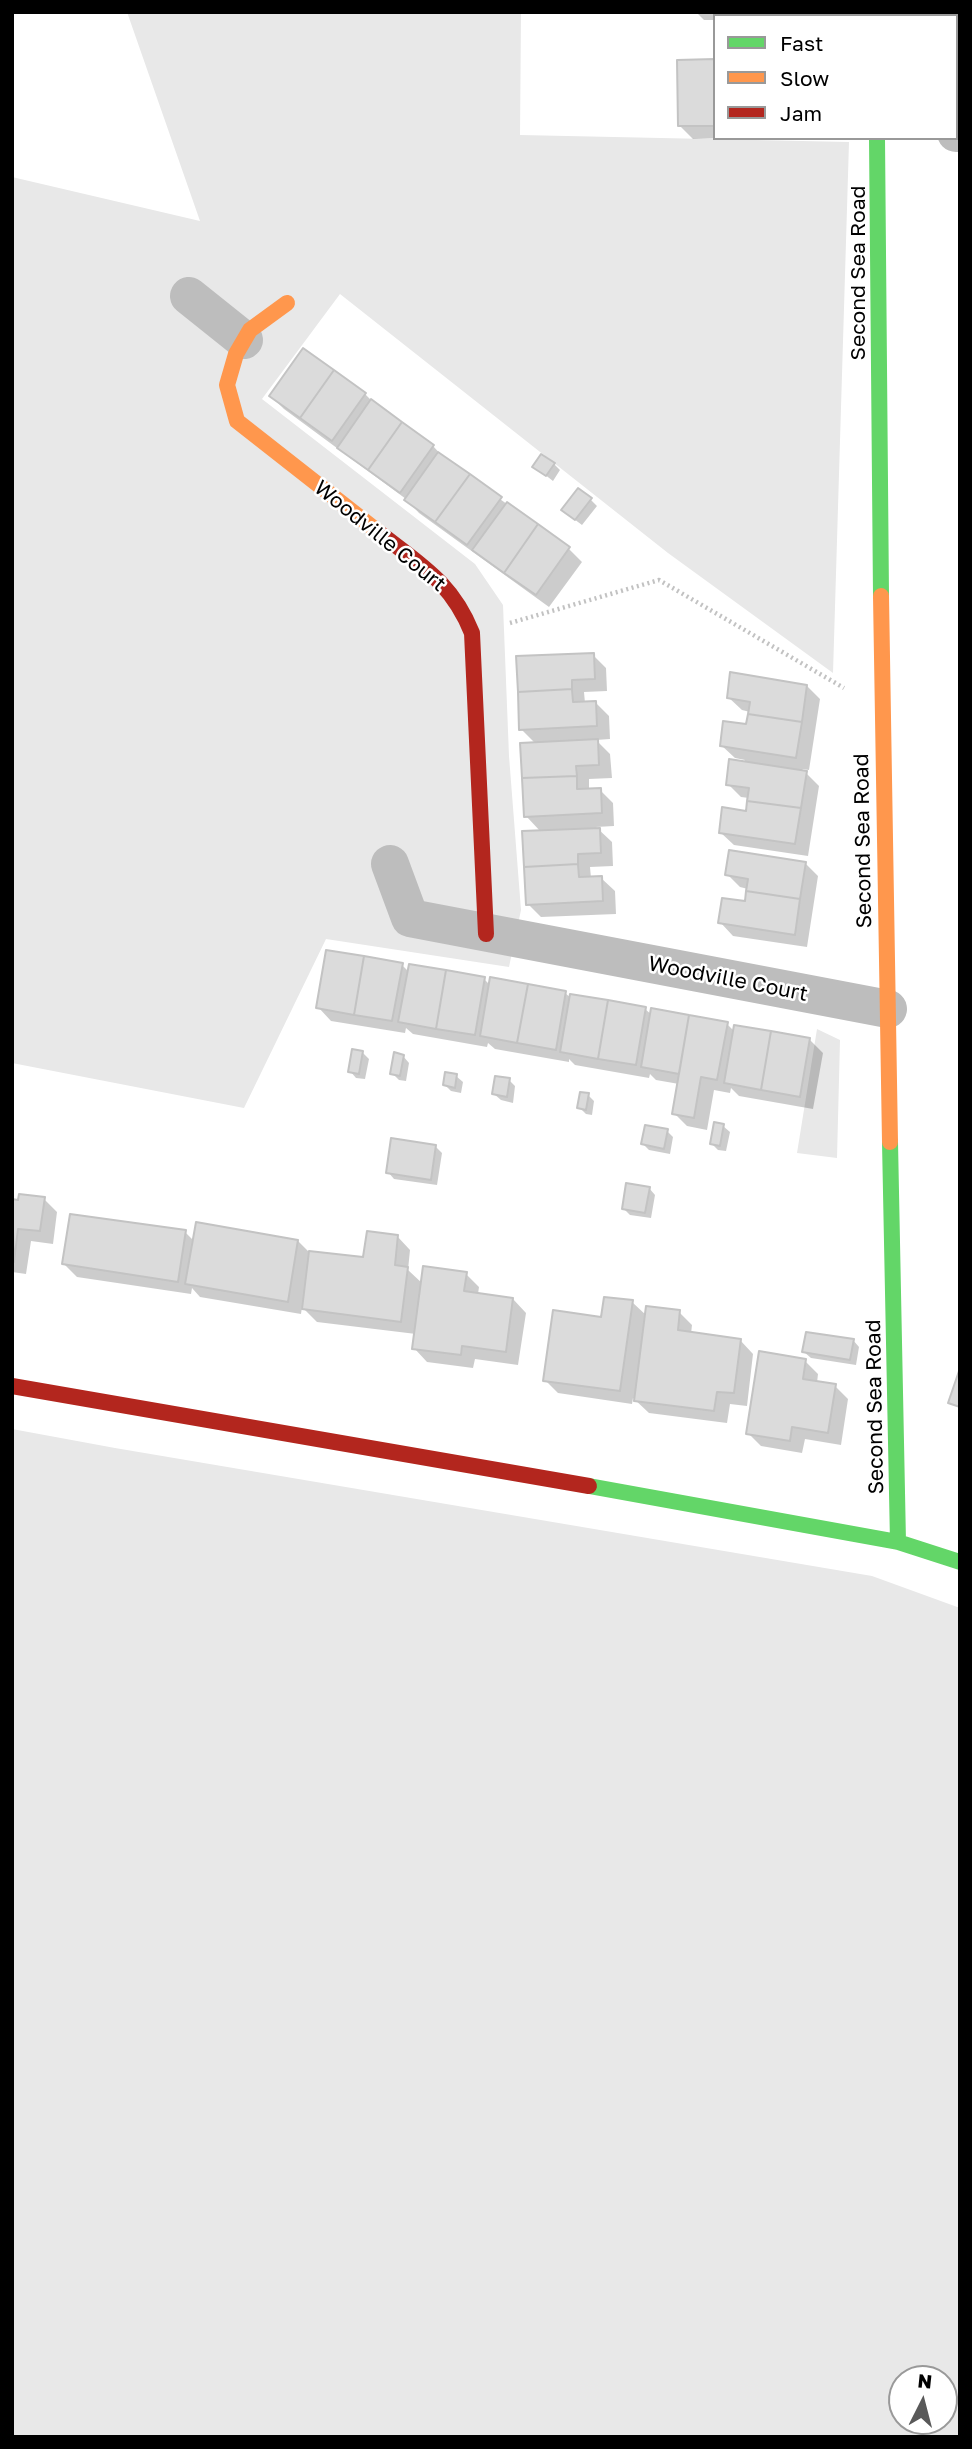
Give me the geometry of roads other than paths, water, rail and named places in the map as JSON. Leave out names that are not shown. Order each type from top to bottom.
[{"type":"street","name":"Second Sea Road","points":[[877,140],[882,711],[898,1542]]},
{"type":"street","points":[[189,296],[244,341]]},
{"type":"street","name":"Woodville Court","points":[[287,303],[250,330],[236,354],[227,385],[237,421],[442,582],[463,610],[472,634],[486,933]]},
{"type":"street","name":"Woodville Court","points":[[390,864],[410,918],[888,1009]]},
{"type":"street","points":[[12,1385],[710,1506],[898,1542],[960,1562]]}]
